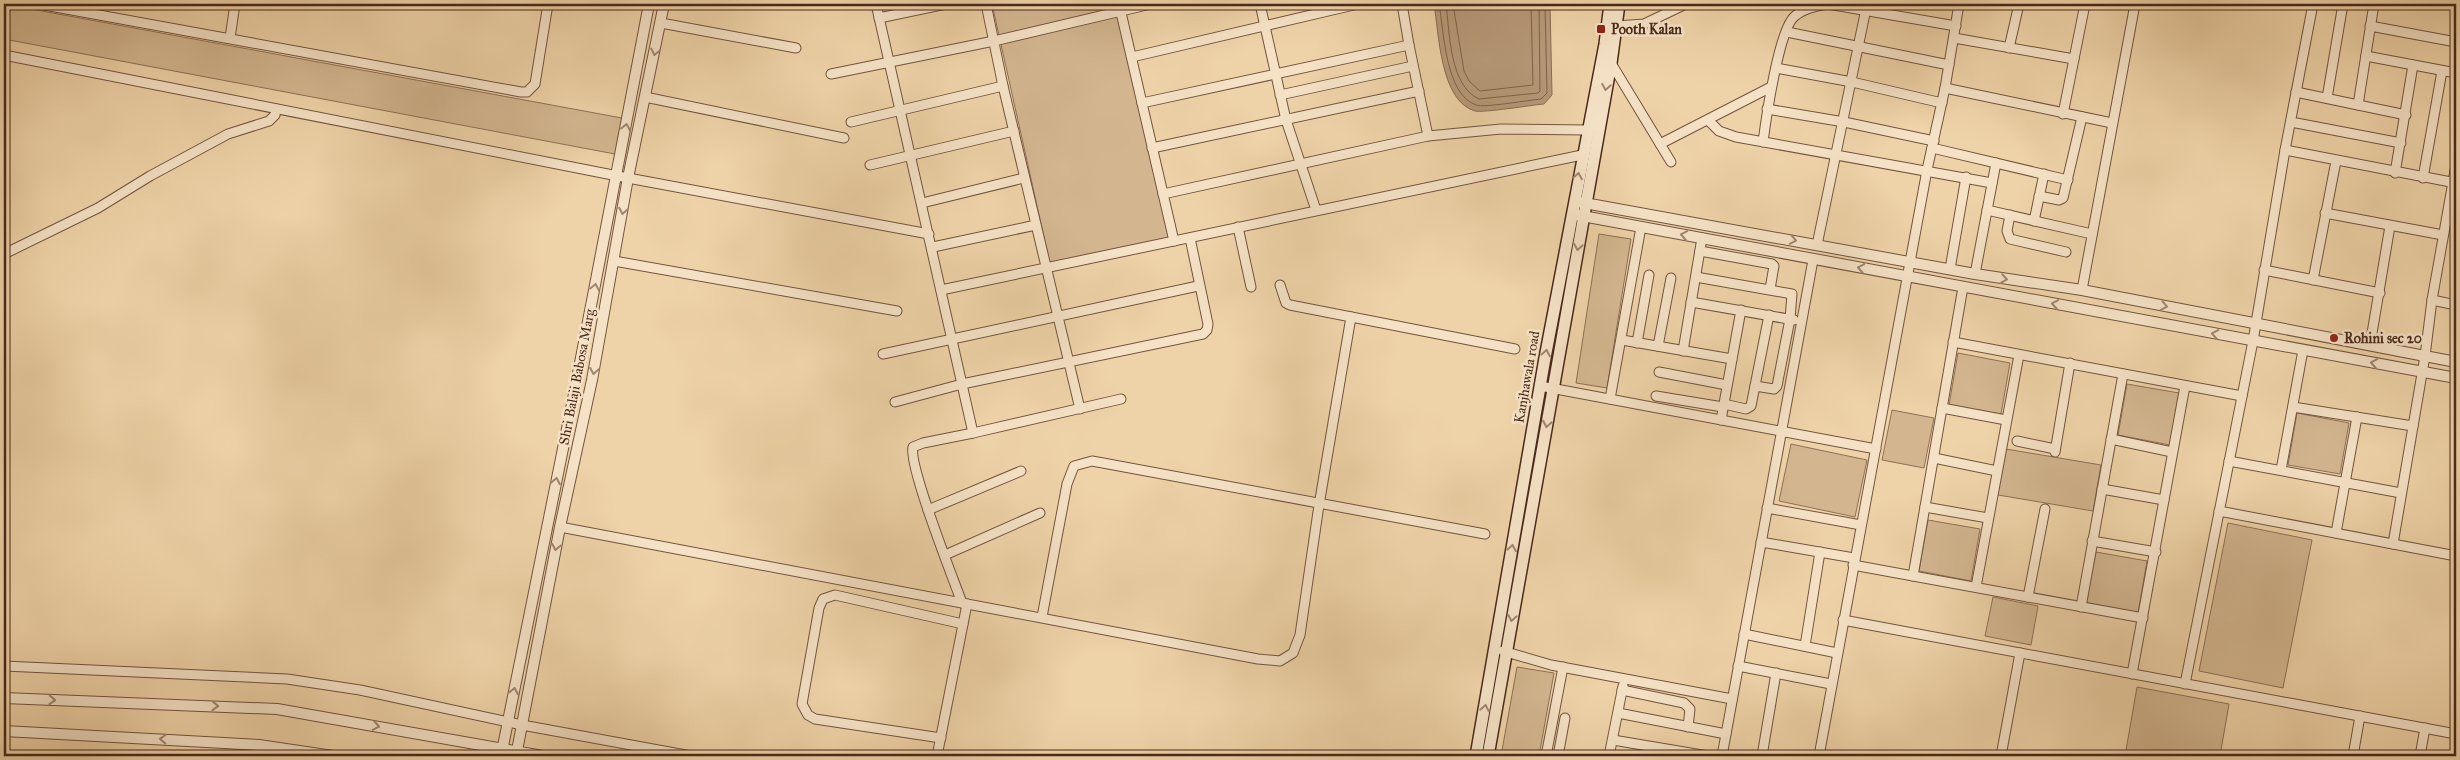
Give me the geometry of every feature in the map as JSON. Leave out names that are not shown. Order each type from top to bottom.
[{"type":"main road","name":"Kanjhawala road","points":[[1488,756],[1501,650],[1540,386],[1582,155],[1605,44],[1610,4]]},
{"type":"main road","name":"Kanjhawala road","points":[[1476,756],[1501,650],[1553,388],[1611,63],[1619,4]]},
{"type":"street","points":[[39,4],[521,92],[528,92],[535,84],[548,4]]},
{"type":"street","points":[[230,38],[235,4]]},
{"type":"street","name":"Shri Balaji Babosa Marg","points":[[501,752],[617,175],[649,4]]},
{"type":"street","name":"Shri Balaji Babosa Marg","points":[[517,754],[560,527],[592,380],[628,178],[664,4]]},
{"type":"street","points":[[876,4],[933,247],[973,433]]},
{"type":"street","points":[[879,18],[946,4]]},
{"type":"street","points":[[986,4],[1024,178],[1080,409]]},
{"type":"street","points":[[830,74],[994,41],[1120,7],[1151,4]]},
{"type":"street","points":[[1260,4],[1286,120],[1316,210]]},
{"type":"street","points":[[1132,57],[1358,4]]},
{"type":"street","points":[[1402,4],[1408,45],[1428,136]]},
{"type":"street","points":[[1616,26],[1644,24],[1686,4]]},
{"type":"street","points":[[1763,142],[1771,87],[1790,22],[1795,15],[1814,6],[1827,4],[1867,7],[1956,26]]},
{"type":"street","points":[[1819,756],[1843,620],[1945,88],[1959,4]]},
{"type":"street","points":[[2010,48],[2019,4]]},
{"type":"street","points":[[2063,114],[2085,4]]},
{"type":"street","points":[[2082,290],[2134,4]]},
{"type":"street","points":[[2185,684],[2253,341],[2285,150],[2313,4]]},
{"type":"street","points":[[2327,98],[2343,4]]},
{"type":"street","points":[[2358,105],[2374,4]]},
{"type":"street","points":[[1120,7],[1174,241]]},
{"type":"street","points":[[1817,244],[1867,7]]},
{"type":"street","points":[[661,23],[796,48]]},
{"type":"street","points":[[2370,26],[2456,42]]},
{"type":"street","points":[[1787,32],[1860,45],[1949,65]]},
{"type":"street","points":[[1954,38],[2074,59]]},
{"type":"street","points":[[1142,103],[1408,45]]},
{"type":"street","points":[[4,56],[628,178],[930,234]]},
{"type":"street","points":[[2366,56],[2456,73]]},
{"type":"street","points":[[1611,63],[1671,162]]},
{"type":"street","points":[[2396,173],[2413,65]]},
{"type":"street","points":[[1280,95],[1413,66]]},
{"type":"street","points":[[1776,68],[1852,82],[1942,103]]},
{"type":"street","points":[[2423,178],[2442,71]]},
{"type":"street","points":[[851,122],[1003,86]]},
{"type":"street","points":[[1660,144],[1771,87]]},
{"type":"street","points":[[1945,88],[2112,123]]},
{"type":"street","points":[[1152,148],[1418,91]]},
{"type":"street","points":[[2296,92],[2406,115]]},
{"type":"street","points":[[645,97],[844,138]]},
{"type":"street","points":[[4,254],[98,208],[150,176],[228,134],[244,127],[269,121],[275,115],[276,109]]},
{"type":"street","points":[[1767,109],[1844,122],[1933,145],[1996,164],[2068,180]]},
{"type":"street","points":[[2039,196],[2062,199],[2066,193],[2082,118]]},
{"type":"street","points":[[1708,120],[1714,127],[1726,134],[1992,183]]},
{"type":"street","points":[[2291,122],[2401,142]]},
{"type":"street","points":[[1163,194],[1428,136],[1501,129],[1587,130]]},
{"type":"street","points":[[870,165],[1014,131]]},
{"type":"street","points":[[2285,150],[2455,183]]},
{"type":"street","points":[[941,290],[1582,155]]},
{"type":"street","points":[[2314,280],[2336,160]]},
{"type":"street","points":[[1975,274],[1996,164]]},
{"type":"street","points":[[2393,544],[2425,356],[2443,235],[2455,183],[2456,165]]},
{"type":"street","points":[[2034,220],[2044,174]]},
{"type":"street","points":[[1950,269],[1966,177]]},
{"type":"street","points":[[922,203],[1024,178]]},
{"type":"street","points":[[1574,201],[1912,261],[1975,274],[2082,290],[2456,362]]},
{"type":"street","points":[[1987,210],[2092,234]]},
{"type":"street","points":[[1571,214],[2456,378]]},
{"type":"street","points":[[2325,214],[2443,235]]},
{"type":"street","points":[[2010,215],[2007,232],[2010,239],[2066,252]]},
{"type":"street","points":[[933,247],[1036,225]]},
{"type":"street","points":[[2370,345],[2390,226]]},
{"type":"street","points":[[1610,399],[1641,227]]},
{"type":"street","points":[[1238,228],[1251,286]]},
{"type":"street","points":[[895,402],[962,384],[1203,334],[1207,330],[1208,324],[1198,286],[1190,238]]},
{"type":"street","points":[[1683,351],[1702,238]]},
{"type":"street","points":[[1700,251],[1772,264],[1774,266],[1770,289]]},
{"type":"street","points":[[1722,756],[1813,260]]},
{"type":"street","points":[[614,261],[897,311]]},
{"type":"street","points":[[2264,270],[2380,293]]},
{"type":"street","points":[[1637,343],[1649,275]]},
{"type":"street","points":[[1696,277],[1792,294],[1790,319],[1776,388],[1755,386]]},
{"type":"street","points":[[1658,346],[1671,278]]},
{"type":"street","points":[[1280,285],[1288,304],[1515,349]]},
{"type":"street","points":[[883,354],[1198,286]]},
{"type":"street","points":[[1913,576],[1963,287]]},
{"type":"street","points":[[2432,300],[2456,305]]},
{"type":"street","points":[[1691,302],[1802,321]]},
{"type":"street","points":[[1721,420],[1741,310]]},
{"type":"street","points":[[1656,396],[1749,408],[1768,315]]},
{"type":"street","points":[[560,527],[1258,659],[1286,659],[1294,653],[1300,635],[1319,505],[1351,317]]},
{"type":"street","points":[[1622,340],[1732,359]]},
{"type":"street","points":[[1953,342],[2242,396]]},
{"type":"street","points":[[2281,470],[2303,350]]},
{"type":"street","points":[[1976,587],[2019,355]]},
{"type":"street","points":[[2017,441],[2055,450],[2070,363]]},
{"type":"street","points":[[1659,372],[1728,385]]},
{"type":"street","points":[[2081,607],[2123,374]]},
{"type":"street","points":[[1540,386],[1876,449]]},
{"type":"street","points":[[2132,674],[2156,552],[2185,386]]},
{"type":"street","points":[[937,756],[963,624],[965,603],[944,555],[928,510],[913,461],[913,448],[923,442],[973,433],[1121,399]]},
{"type":"street","points":[[2293,407],[2413,426]]},
{"type":"street","points":[[1942,408],[2006,420]]},
{"type":"street","points":[[2336,533],[2357,417]]},
{"type":"street","points":[[2111,439],[2172,452]]},
{"type":"street","points":[[1934,458],[1996,471]]},
{"type":"street","points":[[2229,461],[2402,493]]},
{"type":"street","points":[[1042,617],[1067,484],[1071,470],[1078,464],[1097,462],[1319,505],[1485,534]]},
{"type":"street","points":[[928,510],[1021,471]]},
{"type":"street","points":[[2102,489],[2164,500]]},
{"type":"street","points":[[1925,507],[1988,518]]},
{"type":"street","points":[[1767,508],[1861,525]]},
{"type":"street","points":[[2028,597],[2045,509]]},
{"type":"street","points":[[2219,512],[2456,556]]},
{"type":"street","points":[[944,555],[1040,513]]},
{"type":"street","points":[[2092,541],[2156,552]]},
{"type":"street","points":[[1761,542],[1820,552],[1913,576],[2143,618]]},
{"type":"street","points":[[1805,646],[1820,552]]},
{"type":"street","points":[[941,738],[827,721],[808,715],[802,704],[819,608],[826,597],[835,595],[963,624]]},
{"type":"street","points":[[1843,620],[2456,734]]},
{"type":"street","points":[[1744,634],[1837,652]]},
{"type":"street","points":[[1501,650],[1530,660],[1732,699]]},
{"type":"street","points":[[2001,756],[2020,654]]},
{"type":"street","points":[[4,666],[288,679],[360,690],[522,725],[691,756]]},
{"type":"street","points":[[1738,666],[1831,684]]},
{"type":"street","points":[[1546,756],[1563,667]]},
{"type":"street","points":[[1762,756],[1776,673]]},
{"type":"street","points":[[1610,756],[1624,678]]},
{"type":"street","points":[[1622,690],[1684,703],[1690,709],[1688,727]]},
{"type":"street","points":[[4,698],[277,709],[501,752],[542,756]]},
{"type":"street","points":[[1618,713],[1726,734]]},
{"type":"street","points":[[2353,756],[2360,716]]},
{"type":"street","points":[[1558,756],[1565,718]]},
{"type":"street","points":[[2420,756],[2425,728]]},
{"type":"street","points":[[4,730],[259,745],[333,756]]},
{"type":"street","points":[[1613,740],[1662,752],[1708,756]]},
{"type":"shaded area","points":[[4,4],[622,118],[615,154],[4,39]]},
{"type":"shaded area","points":[[992,4],[1115,4],[1169,238],[1050,264]]},
{"type":"shaded area","points":[[1599,234],[1631,239],[1607,388],[1576,383]]},
{"type":"shaded area","points":[[1958,353],[2010,363],[2001,414],[1949,405]]},
{"type":"shaded area","points":[[2127,384],[2179,393],[2170,445],[2118,435]]},
{"type":"shaded area","points":[[1892,410],[1934,418],[1924,468],[1882,460]]},
{"type":"shaded area","points":[[2297,413],[2349,423],[2340,474],[2288,465]]},
{"type":"shaded area","points":[[1791,444],[1867,460],[1855,517],[1779,501]]},
{"type":"shaded area","points":[[2000,448],[2101,465],[2093,511],[1992,494]]},
{"type":"shaded area","points":[[1928,520],[1980,529],[1971,581],[1919,571]]},
{"type":"shaded area","points":[[2228,523],[2312,540],[2283,688],[2199,671]]},
{"type":"shaded area","points":[[2096,552],[2147,561],[2138,613],[2086,603]]},
{"type":"shaded area","points":[[1993,597],[2038,606],[2031,645],[1985,636]]},
{"type":"shaded area","points":[[1517,667],[1554,673],[1539,756],[1501,756]]},
{"type":"shaded area","points":[[2137,687],[2229,704],[2220,756],[2125,756]]},
{"type":"water","points":[[1434,4],[1550,4],[1552,95],[1544,104],[1497,110],[1475,111],[1463,105],[1448,80],[1443,65]]},
{"type":"place","name":"Pooth Kalan","points":[[1601,29]]},
{"type":"place","name":"Rohini sec 20","points":[[2334,338]]}]
